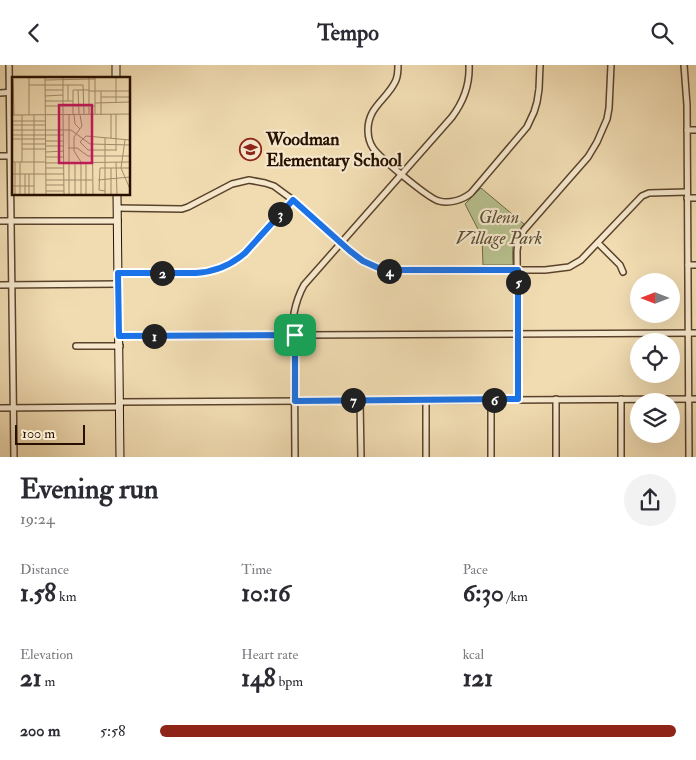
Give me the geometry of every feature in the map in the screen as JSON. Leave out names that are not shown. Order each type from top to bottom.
[{"type":"main road","points":[[117,195],[120,457]]},
{"type":"street","points":[[9,65],[12,93],[11,221],[14,457]]},
{"type":"street","points":[[398,65],[398,75],[394,85],[371,113],[368,126],[370,143],[376,152],[425,193],[442,202],[459,200],[471,193],[527,127],[537,102],[540,65]]},
{"type":"street","points":[[295,457],[295,310],[302,289],[460,107],[469,82],[469,65]]},
{"type":"street","points":[[518,399],[518,243],[524,230],[588,157],[601,135],[609,108],[611,65]]},
{"type":"street","points":[[684,65],[687,105],[689,457]]},
{"type":"street","points":[[0,93],[12,93]]},
{"type":"street","points":[[687,130],[696,130]]},
{"type":"street","points":[[0,156],[12,156]]},
{"type":"street","points":[[118,208],[182,209],[232,183],[249,180],[274,186],[293,200],[363,261],[383,270],[544,270],[569,267],[581,261],[642,196],[649,193],[687,195],[696,198]]},
{"type":"street","points":[[118,273],[196,273],[208,272],[223,267],[245,253],[293,200]]},
{"type":"street","points":[[0,221],[118,221]]},
{"type":"street","points":[[598,243],[620,265],[623,272]]},
{"type":"street","points":[[688,265],[696,265]]},
{"type":"street","points":[[0,285],[119,284]]},
{"type":"street","points":[[119,336],[696,333]]},
{"type":"street","points":[[76,346],[120,346]]},
{"type":"street","points":[[556,399],[556,457]]},
{"type":"street","points":[[621,399],[621,457]]},
{"type":"street","points":[[0,408],[360,400],[696,399]]},
{"type":"street","points":[[360,400],[360,457]]},
{"type":"street","points":[[426,400],[426,457]]},
{"type":"street","points":[[491,400],[491,457]]},
{"type":"green space","name":"Glenn Village Park","points":[[481,188],[524,224],[517,234],[514,243],[513,265],[483,265],[482,237],[465,204]]},
{"type":"place","name":"Woodman Elementary School","points":[[250,149]]},
{"type":"route","points":[[293,200],[350,251],[373,267],[388,271],[518,270],[518,399],[295,401],[295,335],[119,336],[118,273],[196,273],[216,270],[230,264],[245,253],[293,200]]}]
